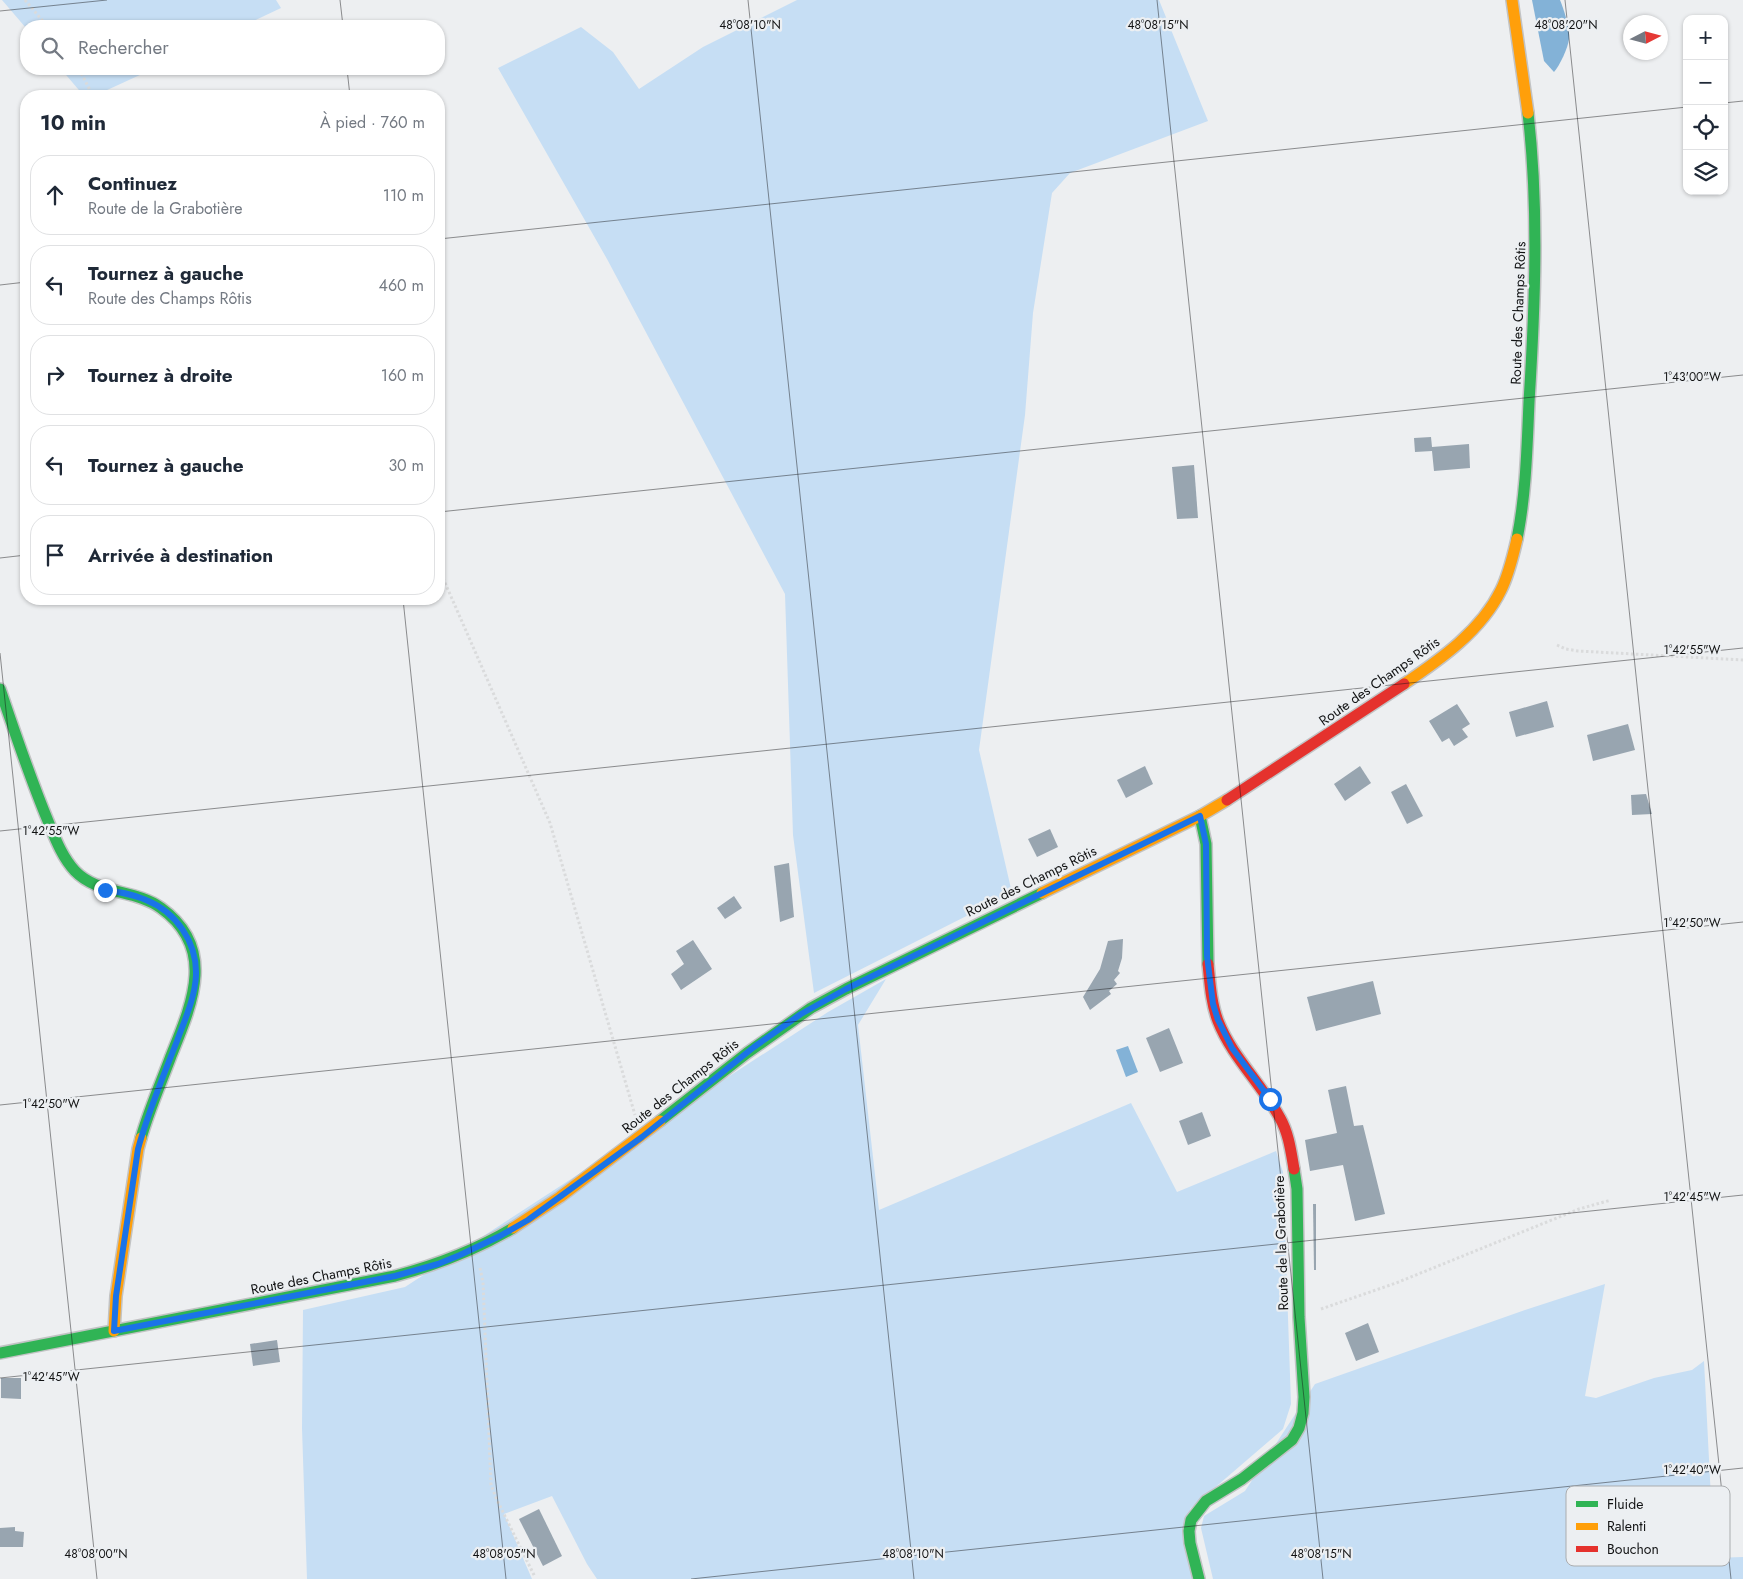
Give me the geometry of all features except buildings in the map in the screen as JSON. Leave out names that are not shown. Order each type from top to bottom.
[{"type":"street","name":"Route des Champs Rôtis","points":[[0,1353],[395,1276],[438,1264],[473,1249],[528,1220],[642,1137],[754,1047],[801,1014],[846,989],[1200,816],[1259,780],[1431,666],[1448,652],[1477,625],[1492,605],[1506,580],[1522,518],[1526,479],[1535,220],[1531,145],[1512,0]]},
{"type":"street","points":[[0,689],[36,794],[64,857],[78,874],[95,886],[147,900],[167,912],[175,919],[183,931],[195,958],[196,974],[191,1004],[144,1128],[138,1149],[116,1296],[114,1331]]},
{"type":"street","name":"Route de la Grabotière","points":[[1199,1579],[1190,1543],[1189,1531],[1192,1520],[1206,1502],[1242,1479],[1292,1440],[1299,1428],[1304,1397],[1299,1316],[1297,1189],[1288,1135],[1270,1099],[1232,1048],[1218,1020],[1213,1004],[1207,956],[1206,844],[1200,816]]},
{"type":"path","points":[[25,0],[42,20]]},
{"type":"path","points":[[82,75],[90,90]]},
{"type":"path","points":[[445,583],[550,823],[642,1137]]},
{"type":"path","points":[[1557,645],[1578,651],[1743,660]]},
{"type":"path","points":[[1299,1316],[1396,1283],[1579,1209],[1611,1200]]},
{"type":"path","points":[[473,1249],[483,1282],[491,1485],[496,1500],[535,1577]]},
{"type":"shaded area","points":[[2,0],[276,0],[281,8],[256,20],[20,21]]},
{"type":"shaded area","points":[[797,0],[1159,0],[1208,121],[1070,173],[1052,193],[1033,313],[1025,415],[979,750],[1012,893],[814,993],[793,835],[785,594],[607,259],[498,68],[581,27],[613,52],[639,89],[703,47]]},
{"type":"shaded area","points":[[66,75],[140,75],[107,90],[79,90]]},
{"type":"shaded area","points":[[886,979],[858,1025],[879,1210],[1131,1103],[1177,1192],[1276,1151],[1283,1172],[1291,1404],[1283,1429],[1190,1509],[1193,1579],[597,1579],[587,1564],[552,1496],[504,1514],[532,1579],[307,1579],[302,1428],[303,1310],[405,1287],[828,1012]]},
{"type":"shaded area","points":[[1605,1284],[1585,1396],[1596,1398],[1654,1378],[1692,1370],[1704,1361],[1710,1486],[1566,1486],[1566,1566],[1730,1566],[1730,1557],[1743,1557],[1743,1579],[1213,1579],[1201,1528],[1204,1516],[1245,1491],[1315,1384]]},
{"type":"water","points":[[1532,0],[1560,0],[1565,14],[1569,39],[1559,65],[1554,72],[1544,61]]},
{"type":"water","points":[[1128,1046],[1138,1072],[1126,1077],[1116,1050]]},
{"type":"traffic: fast","points":[[1517,539],[1526,471],[1535,258],[1534,185],[1528,113]]},
{"type":"traffic: fast","points":[[0,689],[41,805],[59,847],[70,866],[84,879],[94,884],[140,898],[161,908],[178,924],[189,941],[194,959],[195,978],[192,997],[141,1138]]},
{"type":"traffic: fast","points":[[1200,816],[1206,844],[1208,964]]},
{"type":"traffic: fast","points":[[660,1121],[747,1053],[811,1008],[1042,893]]},
{"type":"traffic: fast","points":[[1199,1579],[1190,1543],[1189,1531],[1191,1520],[1206,1501],[1242,1479],[1292,1440],[1299,1428],[1303,1413],[1297,1189],[1294,1169]]},
{"type":"traffic: fast","points":[[0,1353],[395,1276],[456,1256],[513,1228]]},
{"type":"traffic: slow","points":[[1512,0],[1528,113]]},
{"type":"traffic: slow","points":[[1404,684],[1446,654],[1483,618],[1493,605],[1504,584],[1517,539]]},
{"type":"traffic: slow","points":[[1042,893],[1200,816],[1227,800]]},
{"type":"traffic: slow","points":[[513,1228],[560,1197],[660,1121]]},
{"type":"traffic: slow","points":[[114,1331],[116,1296],[141,1138]]},
{"type":"traffic: jam","points":[[1227,800],[1404,684]]},
{"type":"traffic: jam","points":[[1208,964],[1212,1000],[1218,1021],[1231,1047],[1280,1118],[1288,1137],[1294,1169]]},
{"type":"route","points":[[105,890],[147,900],[175,919],[190,944],[195,958],[196,974],[191,1004],[144,1128],[138,1149],[116,1296],[114,1331],[374,1281],[438,1264],[473,1249],[528,1220],[642,1137],[754,1047],[801,1014],[846,989],[1200,816],[1206,844],[1207,956],[1213,1004],[1218,1020],[1232,1048],[1270,1099]]}]
